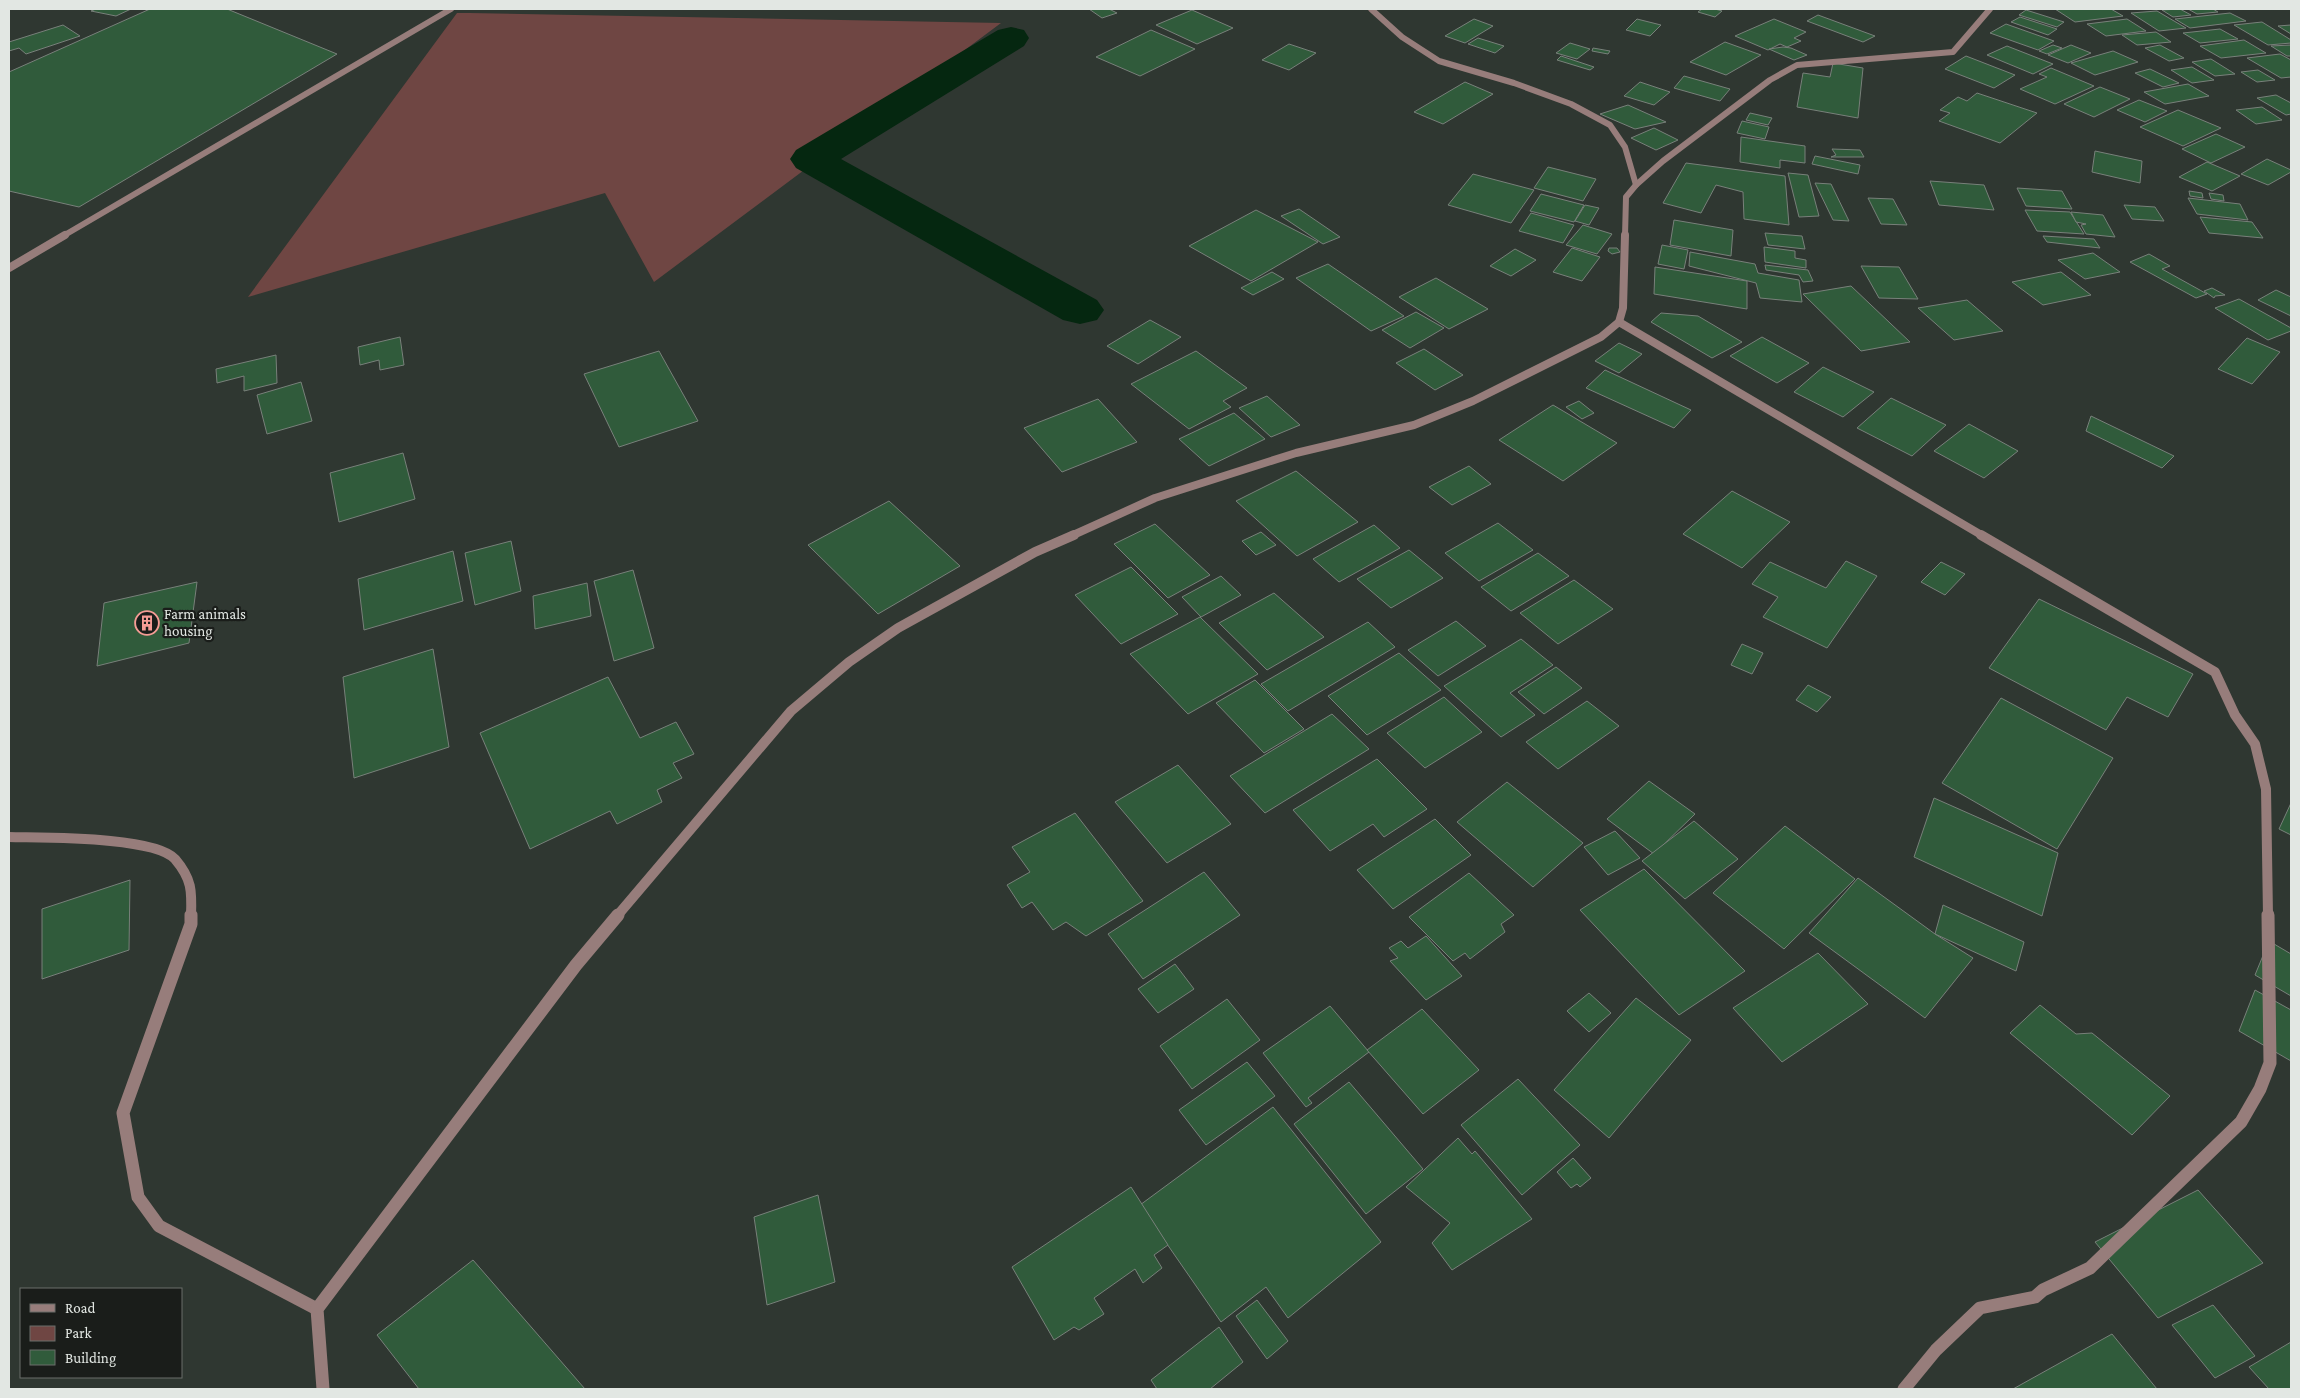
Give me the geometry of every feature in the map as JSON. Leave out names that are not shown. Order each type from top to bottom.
[{"type":"street","points":[[9,268],[451,9]]},
{"type":"street","points":[[1371,9],[1402,37],[1439,61],[1514,83],[1563,101],[1610,125],[1625,146],[1636,185]]},
{"type":"street","points":[[323,1389],[318,1309],[576,965],[791,710],[849,662],[898,628],[1035,552],[1147,502],[1236,471],[1296,453],[1414,425],[1472,401],[1601,337],[1619,322],[1623,308],[1626,196],[1663,161],[1755,91],[1797,65],[1953,52],[1990,9]]},
{"type":"street","points":[[1619,322],[2215,672],[2235,715],[2255,744],[2266,789],[2266,872],[2269,941],[2270,1063],[2260,1088],[2241,1122],[2090,1268],[2043,1290],[2035,1297],[1980,1308],[1936,1350],[1904,1389]]},
{"type":"street","points":[[9,837],[121,842],[152,846],[174,858],[192,887],[191,924],[123,1113],[138,1197],[159,1226],[318,1309]]},
{"type":"green space","points":[[457,13],[1001,23],[654,282],[605,193],[248,297]]},
{"type":"building","points":[[96,9],[131,9],[116,16],[91,11]]},
{"type":"building","points":[[150,9],[227,9],[337,54],[79,207],[9,191],[9,72]]},
{"type":"building","points":[[1089,9],[1109,9],[1117,13],[1102,18]]},
{"type":"building","points":[[1702,9],[1722,11],[1715,17],[1698,12]]},
{"type":"building","points":[[2055,9],[2111,9],[2123,16],[2075,22]]},
{"type":"building","points":[[2180,9],[2191,15],[2173,17],[2162,10]]},
{"type":"building","points":[[2188,9],[2213,9],[2218,12],[2197,14]]},
{"type":"building","points":[[1192,10],[1233,28],[1197,44],[1156,25]]},
{"type":"building","points":[[2026,10],[2064,22],[2057,27],[2019,15]]},
{"type":"building","points":[[2157,11],[2186,28],[2159,31],[2131,13]]},
{"type":"building","points":[[2230,13],[2246,21],[2190,28],[2175,19]]},
{"type":"building","points":[[1818,15],[1875,36],[1863,42],[1807,21]]},
{"type":"building","points":[[2020,17],[2057,29],[2048,35],[2011,22]]},
{"type":"building","points":[[1474,19],[1493,26],[1465,43],[1445,36]]},
{"type":"building","points":[[1637,19],[1661,25],[1650,36],[1626,30]]},
{"type":"building","points":[[1774,19],[1806,32],[1794,38],[1801,41],[1787,47],[1780,44],[1768,50],[1735,36]]},
{"type":"building","points":[[2127,19],[2146,31],[2106,36],[2087,24]]},
{"type":"building","points":[[2262,22],[2291,40],[2291,43],[2268,45],[2234,25]]},
{"type":"building","points":[[2006,24],[2054,41],[2038,50],[1990,33]]},
{"type":"building","points":[[63,25],[80,36],[26,54],[19,48],[9,51],[9,42]]},
{"type":"building","points":[[2291,25],[2291,34],[2278,26]]},
{"type":"building","points":[[2220,29],[2238,39],[2200,43],[2183,33]]},
{"type":"building","points":[[1151,30],[1195,49],[1140,76],[1096,57]]},
{"type":"building","points":[[2156,32],[2171,42],[2137,45],[2122,35]]},
{"type":"building","points":[[1478,38],[1504,46],[1495,53],[1468,44]]},
{"type":"building","points":[[2244,40],[2266,53],[2221,58],[2200,46]]},
{"type":"building","points":[[1725,42],[1761,55],[1726,75],[1690,62]]},
{"type":"building","points":[[1570,43],[1590,49],[1577,59],[1556,53]]},
{"type":"building","points":[[1289,44],[1316,53],[1289,70],[1262,60]]},
{"type":"building","points":[[2053,45],[2062,48],[2047,54],[2039,51]]},
{"type":"building","points":[[2071,45],[2091,53],[2068,63],[2048,55]]},
{"type":"building","points":[[2160,45],[2184,58],[2169,61],[2145,48]]},
{"type":"building","points":[[2291,45],[2291,56],[2287,56],[2271,46]]},
{"type":"building","points":[[2007,46],[2053,64],[2033,74],[1987,55]]},
{"type":"building","points":[[1593,48],[1610,51],[1608,54],[1592,51]]},
{"type":"building","points":[[1791,48],[1807,55],[1794,60],[1769,49]]},
{"type":"building","points":[[2113,51],[2138,62],[2095,75],[2071,63]]},
{"type":"building","points":[[2280,54],[2291,60],[2291,77],[2281,78],[2247,58]]},
{"type":"building","points":[[1561,56],[1594,67],[1590,70],[1557,60]]},
{"type":"building","points":[[1966,56],[2015,75],[1994,88],[1945,69]]},
{"type":"building","points":[[2211,59],[2235,74],[2215,76],[2192,62]]},
{"type":"building","points":[[1833,63],[1863,68],[1858,118],[1797,107],[1803,73],[1830,77]]},
{"type":"building","points":[[2192,67],[2214,80],[2192,83],[2171,70]]},
{"type":"building","points":[[2051,68],[2094,86],[2055,104],[2020,89],[2047,77],[2039,74]]},
{"type":"building","points":[[2150,69],[2179,83],[2163,87],[2135,73]]},
{"type":"building","points":[[2258,70],[2275,80],[2257,82],[2241,72]]},
{"type":"building","points":[[1684,76],[1730,89],[1720,101],[1674,88]]},
{"type":"building","points":[[1465,82],[1493,94],[1443,124],[1414,112]]},
{"type":"building","points":[[1640,82],[1670,92],[1654,105],[1624,96]]},
{"type":"building","points":[[2188,84],[2209,96],[2165,104],[2144,92]]},
{"type":"building","points":[[2100,87],[2130,99],[2094,117],[2064,104]]},
{"type":"building","points":[[1977,93],[2037,113],[2000,143],[1939,121],[1950,113],[1940,110],[1958,97],[1967,101]]},
{"type":"building","points":[[2276,95],[2291,103],[2291,114],[2286,115],[2257,98]]},
{"type":"building","points":[[2139,100],[2167,111],[2145,122],[2117,110]]},
{"type":"building","points":[[1628,105],[1666,122],[1635,129],[1600,114]]},
{"type":"building","points":[[2262,107],[2282,120],[2256,124],[2236,110]]},
{"type":"building","points":[[2178,110],[2221,128],[2183,146],[2140,127]]},
{"type":"building","points":[[1750,113],[1772,118],[1768,125],[1746,120]]},
{"type":"building","points":[[1742,121],[1769,127],[1765,139],[1737,133]]},
{"type":"building","points":[[1654,128],[1678,140],[1656,150],[1631,138]]},
{"type":"building","points":[[2216,134],[2245,147],[2211,163],[2182,149]]},
{"type":"building","points":[[1741,137],[1805,146],[1805,163],[1780,160],[1780,168],[1740,162]]},
{"type":"building","points":[[1832,149],[1860,150],[1864,157],[1831,157],[1836,155]]},
{"type":"building","points":[[2095,151],[2142,161],[2140,183],[2092,172]]},
{"type":"building","points":[[1815,156],[1860,165],[1858,174],[1812,164]]},
{"type":"building","points":[[2267,159],[2291,170],[2291,172],[2268,185],[2241,174]]},
{"type":"building","points":[[2207,162],[2240,176],[2212,191],[2179,177]]},
{"type":"building","points":[[1686,163],[1785,176],[1789,225],[1744,219],[1743,192],[1716,185],[1701,213],[1663,203]]},
{"type":"building","points":[[1548,167],[1596,179],[1583,201],[1534,188]]},
{"type":"building","points":[[1788,173],[1808,175],[1819,216],[1799,217]]},
{"type":"building","points":[[1473,174],[1534,190],[1511,223],[1448,205]]},
{"type":"building","points":[[1930,181],[1984,185],[1994,210],[1939,205]]},
{"type":"building","points":[[1815,183],[1831,184],[1849,221],[1833,220]]},
{"type":"building","points":[[2017,188],[2062,191],[2072,209],[2026,206]]},
{"type":"building","points":[[2189,191],[2202,193],[2203,198],[2190,196]]},
{"type":"building","points":[[2209,193],[2223,195],[2224,201],[2211,199]]},
{"type":"building","points":[[1541,194],[1584,205],[1574,222],[1530,211]]},
{"type":"building","points":[[1868,198],[1893,199],[1907,225],[1881,224]]},
{"type":"building","points":[[2188,198],[2240,204],[2248,220],[2197,214]]},
{"type":"building","points":[[1585,205],[1599,208],[1589,225],[1575,221]]},
{"type":"building","points":[[2124,205],[2155,207],[2164,221],[2132,219]]},
{"type":"building","points":[[1299,209],[1340,237],[1323,244],[1281,216]]},
{"type":"building","points":[[1256,210],[1318,242],[1251,281],[1189,246]]},
{"type":"building","points":[[2025,210],[2070,212],[2084,234],[2037,231]]},
{"type":"building","points":[[2071,212],[2103,215],[2115,237],[2086,234],[2081,225],[2086,224],[2076,222]]},
{"type":"building","points":[[1531,213],[1574,225],[1563,243],[1519,231]]},
{"type":"building","points":[[2200,217],[2252,222],[2263,238],[2209,233]]},
{"type":"building","points":[[1674,220],[1733,230],[1731,256],[1670,245]]},
{"type":"building","points":[[1583,225],[1612,234],[1597,254],[1566,245]]},
{"type":"building","points":[[1765,233],[1802,236],[1805,249],[1768,245]]},
{"type":"building","points":[[2043,236],[2094,239],[2100,248],[2047,242]]},
{"type":"building","points":[[1662,245],[1688,250],[1684,269],[1658,264]]},
{"type":"building","points":[[1764,247],[1795,251],[1795,258],[1806,260],[1806,268],[1765,262]]},
{"type":"building","points":[[1572,248],[1600,257],[1582,281],[1553,272]]},
{"type":"building","points":[[1609,248],[1617,248],[1620,252],[1612,254],[1608,251]]},
{"type":"building","points":[[1515,249],[1536,260],[1511,276],[1490,266]]},
{"type":"building","points":[[1690,252],[1755,264],[1758,273],[1799,280],[1802,302],[1760,298],[1756,283],[1689,266]]},
{"type":"building","points":[[2093,253],[2120,272],[2085,279],[2058,260]]},
{"type":"building","points":[[2149,254],[2170,266],[2162,269],[2207,294],[2196,298],[2130,262]]},
{"type":"building","points":[[1328,264],[1404,316],[1371,331],[1296,278]]},
{"type":"building","points":[[1765,265],[1808,270],[1813,281],[1803,282],[1799,275],[1766,270]]},
{"type":"building","points":[[1861,266],[1899,267],[1918,299],[1879,298]]},
{"type":"building","points":[[1655,267],[1747,281],[1747,309],[1654,294]]},
{"type":"building","points":[[1272,272],[1284,279],[1253,295],[1241,288]]},
{"type":"building","points":[[2061,272],[2091,295],[2043,305],[2012,282]]},
{"type":"building","points":[[1436,278],[1488,309],[1449,329],[1399,297]]},
{"type":"building","points":[[1851,286],[1910,342],[1861,351],[1803,294]]},
{"type":"building","points":[[2212,288],[2225,295],[2215,296],[2214,298],[2204,291]]},
{"type":"building","points":[[2276,290],[2291,297],[2291,316],[2258,300]]},
{"type":"building","points":[[2239,299],[2291,328],[2291,331],[2268,340],[2215,308]]},
{"type":"building","points":[[1967,300],[2003,331],[1954,340],[1918,308]]},
{"type":"building","points":[[1416,312],[1444,328],[1410,348],[1382,330]]},
{"type":"building","points":[[1661,313],[1698,316],[1742,342],[1712,358],[1651,322]]},
{"type":"building","points":[[1150,320],[1181,337],[1138,364],[1107,346]]},
{"type":"building","points":[[400,337],[404,365],[380,370],[379,360],[360,365],[358,347]]},
{"type":"building","points":[[1762,337],[1809,363],[1777,383],[1730,356]]},
{"type":"building","points":[[2247,338],[2280,352],[2252,384],[2218,369]]},
{"type":"building","points":[[1619,343],[1642,354],[1619,373],[1595,361]]},
{"type":"building","points":[[1424,349],[1463,375],[1435,390],[1396,363]]},
{"type":"building","points":[[659,351],[698,421],[619,447],[584,374]]},
{"type":"building","points":[[1196,351],[1247,388],[1223,401],[1231,407],[1189,429],[1131,384]]},
{"type":"building","points":[[276,355],[277,383],[244,391],[244,376],[217,383],[216,369]]},
{"type":"building","points":[[1823,367],[1874,392],[1843,417],[1794,392]]},
{"type":"building","points":[[1605,370],[1691,410],[1674,428],[1586,388]]},
{"type":"building","points":[[301,382],[312,421],[267,434],[257,395]]},
{"type":"building","points":[[1267,396],[1300,425],[1271,437],[1239,408]]},
{"type":"building","points":[[1891,398],[1946,425],[1912,456],[1857,428]]},
{"type":"building","points":[[1098,399],[1137,442],[1062,472],[1024,428]]},
{"type":"building","points":[[1579,401],[1594,413],[1582,419],[1566,407]]},
{"type":"building","points":[[1553,405],[1617,443],[1563,481],[1499,440]]},
{"type":"building","points":[[1234,413],[1265,439],[1209,466],[1179,439]]},
{"type":"building","points":[[2091,416],[2174,456],[2162,468],[2086,431]]},
{"type":"building","points":[[1969,424],[2018,451],[1984,478],[1934,451]]},
{"type":"building","points":[[403,453],[415,499],[339,522],[330,473]]},
{"type":"building","points":[[1469,466],[1491,484],[1452,505],[1429,487]]},
{"type":"building","points":[[1296,471],[1358,522],[1297,556],[1236,501]]},
{"type":"building","points":[[1732,491],[1790,522],[1742,568],[1683,534]]},
{"type":"building","points":[[889,501],[960,566],[878,614],[808,545]]},
{"type":"building","points":[[1498,523],[1533,550],[1479,581],[1445,553]]},
{"type":"building","points":[[1155,524],[1210,575],[1168,598],[1114,544]]},
{"type":"building","points":[[1374,525],[1400,548],[1339,582],[1313,559]]},
{"type":"building","points":[[1261,532],[1276,545],[1256,555],[1242,541]]},
{"type":"building","points":[[511,541],[521,591],[475,605],[465,553]]},
{"type":"building","points":[[1409,550],[1443,578],[1391,608],[1357,579]]},
{"type":"building","points":[[453,551],[463,601],[364,630],[358,579]]},
{"type":"building","points":[[1538,553],[1569,576],[1511,611],[1481,587]]},
{"type":"building","points":[[1846,561],[1877,576],[1827,648],[1763,617],[1778,597],[1752,584],[1770,562],[1826,588]]},
{"type":"building","points":[[1941,562],[1965,574],[1945,595],[1921,582]]},
{"type":"building","points":[[1131,567],[1178,614],[1121,644],[1075,595]]},
{"type":"building","points":[[633,570],[654,648],[614,661],[594,581]]},
{"type":"building","points":[[1221,576],[1241,595],[1201,617],[1182,597]]},
{"type":"building","points":[[1574,580],[1613,609],[1558,644],[1520,613]]},
{"type":"building","name":"Farm animals housing","points":[[197,582],[189,643],[97,666],[104,603]]},
{"type":"building","points":[[587,583],[591,616],[535,629],[533,596]]},
{"type":"building","points":[[1274,593],[1324,637],[1267,670],[1219,623]]},
{"type":"building","points":[[2039,599],[2193,674],[2168,717],[2127,697],[2106,730],[1989,668]]},
{"type":"building","points":[[1200,617],[1258,674],[1188,714],[1130,654]]},
{"type":"building","points":[[1456,621],[1486,646],[1438,676],[1408,650]]},
{"type":"building","points":[[1368,622],[1395,647],[1288,711],[1261,684]]},
{"type":"building","points":[[1521,639],[1553,665],[1510,693],[1535,715],[1501,737],[1444,686]]},
{"type":"building","points":[[1742,644],[1763,653],[1752,674],[1731,665]]},
{"type":"building","points":[[433,649],[449,747],[354,778],[343,677]]},
{"type":"building","points":[[1399,653],[1441,690],[1367,735],[1328,696]]},
{"type":"building","points":[[1556,667],[1582,688],[1544,714],[1518,692]]},
{"type":"building","points":[[608,677],[640,738],[676,722],[694,754],[673,763],[682,778],[657,790],[662,802],[617,824],[610,811],[530,849],[480,733]]},
{"type":"building","points":[[1255,680],[1304,729],[1264,753],[1216,703]]},
{"type":"building","points":[[1808,685],[1831,697],[1817,712],[1796,700]]},
{"type":"building","points":[[1444,697],[1482,732],[1425,768],[1387,733]]},
{"type":"building","points":[[2001,698],[2113,758],[2057,849],[1942,783]]},
{"type":"building","points":[[1587,701],[1619,726],[1558,769],[1526,742]]},
{"type":"building","points":[[1332,714],[1369,749],[1265,813],[1230,776]]},
{"type":"building","points":[[1377,759],[1427,809],[1384,837],[1373,824],[1330,851],[1293,810]]},
{"type":"building","points":[[1178,765],[1231,824],[1167,863],[1115,802]]},
{"type":"building","points":[[1649,781],[1695,814],[1654,854],[1607,819]]},
{"type":"building","points":[[1507,782],[1583,843],[1533,887],[1457,822]]},
{"type":"building","points":[[1934,798],[2058,853],[2042,916],[1914,857]]},
{"type":"building","points":[[2291,803],[2291,835],[2279,829]]},
{"type":"building","points":[[1075,813],[1143,901],[1086,936],[1066,922],[1053,930],[1032,902],[1022,908],[1007,885],[1030,872],[1012,847]]},
{"type":"building","points":[[1435,819],[1471,855],[1393,909],[1357,870]]},
{"type":"building","points":[[1694,821],[1738,859],[1685,899],[1642,861]]},
{"type":"building","points":[[1785,826],[1855,879],[1784,949],[1713,893]]},
{"type":"building","points":[[1615,831],[1640,858],[1608,875],[1584,847]]},
{"type":"building","points":[[1644,869],[1745,971],[1679,1015],[1580,910]]},
{"type":"building","points":[[1204,872],[1240,915],[1143,979],[1108,934]]},
{"type":"building","points":[[1469,873],[1514,915],[1501,924],[1505,932],[1470,959],[1465,953],[1453,961],[1409,917]]},
{"type":"building","points":[[1858,878],[1935,934],[1973,958],[1925,1018],[1809,933]]},
{"type":"building","points":[[130,880],[129,950],[42,979],[42,909]]},
{"type":"building","points":[[1943,905],[2024,942],[2016,971],[1935,934]]},
{"type":"building","points":[[1426,936],[1462,976],[1426,1000],[1390,961],[1398,958],[1389,948],[1401,941],[1408,948]]},
{"type":"building","points":[[2269,941],[2291,954],[2291,996],[2255,975]]},
{"type":"building","points":[[1818,953],[1868,1004],[1782,1062],[1733,1008]]},
{"type":"building","points":[[1175,964],[1194,989],[1158,1013],[1138,989]]},
{"type":"building","points":[[2255,990],[2291,1010],[2291,1061],[2239,1031]]},
{"type":"building","points":[[1589,993],[1611,1013],[1589,1032],[1567,1011]]},
{"type":"building","points":[[1636,998],[1691,1040],[1609,1138],[1554,1090]]},
{"type":"building","points":[[1227,999],[1260,1040],[1192,1089],[1160,1046]]},
{"type":"building","points":[[2040,1005],[2076,1034],[2092,1033],[2170,1096],[2132,1135],[2010,1033]]},
{"type":"building","points":[[1330,1006],[1369,1052],[1308,1098],[1312,1103],[1306,1107],[1263,1053]]},
{"type":"building","points":[[1422,1009],[1479,1070],[1423,1114],[1367,1050]]},
{"type":"building","points":[[1247,1062],[1275,1096],[1206,1145],[1179,1110]]},
{"type":"building","points":[[1518,1079],[1580,1145],[1522,1195],[1461,1125]]},
{"type":"building","points":[[1349,1082],[1423,1169],[1366,1214],[1294,1124]]},
{"type":"building","points":[[1273,1107],[1381,1242],[1288,1318],[1266,1287],[1221,1322],[1140,1205]]},
{"type":"building","points":[[1458,1138],[1472,1154],[1475,1151],[1532,1219],[1452,1270],[1432,1243],[1450,1223],[1406,1187]]},
{"type":"building","points":[[1573,1158],[1591,1178],[1580,1187],[1577,1184],[1571,1188],[1557,1172]]},
{"type":"building","points":[[1131,1187],[1168,1245],[1154,1255],[1162,1268],[1143,1283],[1135,1269],[1094,1298],[1104,1314],[1079,1330],[1074,1327],[1054,1340],[1012,1267]]},
{"type":"building","points":[[2198,1190],[2263,1263],[2158,1318],[2095,1242]]},
{"type":"building","points":[[818,1195],[835,1282],[767,1305],[754,1217]]},
{"type":"building","points":[[473,1260],[585,1389],[419,1389],[377,1335]]},
{"type":"building","points":[[1257,1300],[1288,1341],[1267,1359],[1236,1316]]},
{"type":"building","points":[[2213,1305],[2255,1356],[2215,1378],[2172,1325]]},
{"type":"building","points":[[1219,1327],[1243,1362],[1210,1389],[1157,1389],[1151,1380]]},
{"type":"building","points":[[2112,1334],[2157,1389],[2013,1389]]},
{"type":"building","points":[[2291,1342],[2291,1389],[2269,1389],[2249,1367]]},
{"type":"waterway","points":[[1011,38],[811,159],[1080,310]]},
{"type":"place","name":"Farm animals housing","points":[[147,623]]}]
